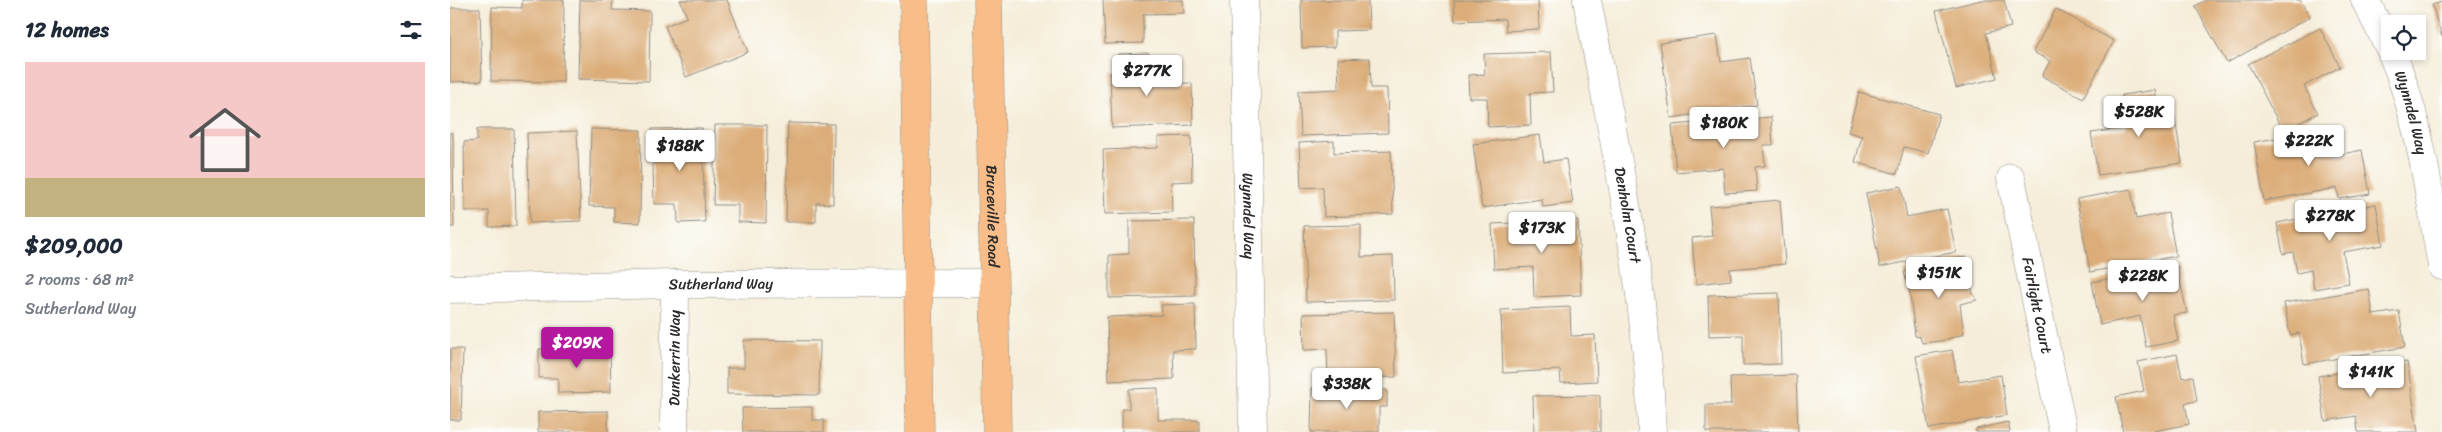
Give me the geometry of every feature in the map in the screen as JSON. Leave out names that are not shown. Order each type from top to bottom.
[{"type":"main road","points":[[914,0],[916,284],[920,432]]},
{"type":"main road","name":"Bruceville Road","points":[[988,0],[997,432]]},
{"type":"street","name":"Wynndel Way","points":[[1244,0],[1253,432]]},
{"type":"street","name":"Denholm Court","points":[[1587,0],[1639,274],[1650,371],[1652,432]]},
{"type":"street","name":"Wynndel Way","points":[[2365,0],[2381,32]]},
{"type":"street","name":"Wynndel Way","points":[[2394,60],[2409,100],[2416,128],[2442,266]]},
{"type":"street","name":"Fairlight Court","points":[[2011,178],[2063,432]]},
{"type":"street","name":"Sutherland Way","points":[[450,289],[675,284],[993,283]]},
{"type":"street","name":"Dunkerrin Way","points":[[674,432],[675,284]]},
{"type":"building","points":[[522,0],[564,0],[563,82],[491,81],[492,7],[522,8]]},
{"type":"building","points":[[580,0],[613,0],[612,10],[650,11],[649,81],[578,79]]},
{"type":"building","points":[[680,0],[727,0],[748,52],[686,77],[665,26],[687,17]]},
{"type":"building","points":[[1103,0],[1183,0],[1184,13],[1143,14],[1143,43],[1105,44]]},
{"type":"building","points":[[1301,0],[1368,0],[1369,30],[1335,31],[1335,47],[1302,48]]},
{"type":"building","points":[[1454,0],[1538,0],[1539,29],[1506,31],[1505,19],[1455,21]]},
{"type":"building","points":[[1981,0],[2004,0],[2011,27],[1986,33],[1997,78],[1956,88],[1936,11]]},
{"type":"building","points":[[2206,0],[2300,0],[2310,17],[2227,63],[2195,6]]},
{"type":"building","points":[[2442,2],[2442,37],[2432,5]]},
{"type":"building","points":[[450,8],[480,8],[482,81],[450,82]]},
{"type":"building","points":[[2056,9],[2114,41],[2083,98],[2042,76],[2050,61],[2033,52]]},
{"type":"building","points":[[2320,28],[2340,67],[2304,86],[2318,113],[2283,131],[2248,64]]},
{"type":"building","points":[[1717,35],[1721,62],[1750,58],[1757,105],[1671,118],[1660,43]]},
{"type":"building","points":[[1551,52],[1553,92],[1530,93],[1531,125],[1488,127],[1487,98],[1469,98],[1468,75],[1485,74],[1484,54]]},
{"type":"building","points":[[1149,53],[1150,84],[1192,83],[1193,125],[1112,128],[1110,73],[1118,72],[1118,54]]},
{"type":"building","points":[[1370,58],[1371,88],[1387,88],[1388,133],[1301,136],[1299,91],[1339,89],[1338,59]]},
{"type":"building","points":[[2155,90],[2159,114],[2174,112],[2182,163],[2098,175],[2091,133],[2127,128],[2122,95]]},
{"type":"building","points":[[1859,92],[1939,114],[1928,153],[1904,147],[1897,174],[1855,162],[1862,136],[1848,132]]},
{"type":"building","points":[[1771,117],[1773,145],[1763,145],[1765,166],[1755,167],[1757,191],[1725,193],[1723,168],[1676,172],[1672,125]]},
{"type":"building","points":[[788,123],[834,124],[833,204],[816,203],[816,222],[786,222]]},
{"type":"building","points":[[715,125],[767,125],[766,223],[738,222],[738,205],[713,205]]},
{"type":"building","points":[[702,128],[705,222],[678,223],[677,204],[654,204],[652,129]]},
{"type":"building","points":[[2334,128],[2338,155],[2362,150],[2370,194],[2339,199],[2337,188],[2264,201],[2254,142]]},
{"type":"building","points":[[477,129],[514,129],[516,226],[489,227],[489,211],[465,211],[464,142],[477,141]]},
{"type":"building","points":[[591,129],[641,130],[640,223],[614,222],[614,207],[589,206]]},
{"type":"building","points":[[577,131],[581,221],[530,223],[527,133]]},
{"type":"building","points":[[450,133],[453,133],[454,227],[450,227]]},
{"type":"building","points":[[1540,135],[1544,162],[1566,159],[1573,203],[1543,207],[1542,199],[1482,208],[1473,144]]},
{"type":"building","points":[[1191,136],[1192,181],[1171,182],[1172,212],[1105,214],[1103,150],[1158,148],[1158,137]]},
{"type":"building","points":[[1334,141],[1334,153],[1391,151],[1393,214],[1324,217],[1323,187],[1301,188],[1299,143]]},
{"type":"building","points":[[1901,186],[1907,217],[1947,209],[1956,252],[1880,267],[1866,193]]},
{"type":"building","points":[[2131,189],[2136,219],[2168,213],[2176,256],[2090,272],[2077,199]]},
{"type":"building","points":[[1780,200],[1785,264],[1730,269],[1731,280],[1696,284],[1692,238],[1712,236],[1709,206]]},
{"type":"building","points":[[2376,204],[2383,245],[2343,252],[2349,283],[2314,289],[2311,270],[2297,273],[2293,252],[2283,254],[2277,223]]},
{"type":"building","points":[[1194,220],[1195,296],[1109,298],[1109,255],[1129,254],[1129,221]]},
{"type":"building","points":[[1578,220],[1581,295],[1534,297],[1533,267],[1494,269],[1492,224]]},
{"type":"building","points":[[1361,225],[1361,257],[1393,256],[1394,300],[1306,302],[1304,226]]},
{"type":"building","points":[[1965,257],[1973,294],[1977,300],[1960,304],[1964,334],[1941,341],[1922,343],[1920,337],[1915,336],[1910,294],[1904,272],[1918,266]]},
{"type":"building","points":[[2177,266],[2187,313],[2173,315],[2178,341],[2146,347],[2140,316],[2100,325],[2092,282]]},
{"type":"building","points":[[2369,289],[2373,315],[2399,311],[2405,347],[2304,364],[2299,333],[2290,335],[2284,303]]},
{"type":"building","points":[[1779,293],[1781,364],[1743,365],[1743,335],[1709,336],[1708,295]]},
{"type":"building","points":[[1195,304],[1196,349],[1173,350],[1174,379],[1109,381],[1107,317],[1162,315],[1161,305]]},
{"type":"building","points":[[1570,307],[1571,336],[1595,335],[1597,381],[1561,383],[1560,370],[1503,373],[1501,310]]},
{"type":"building","points":[[1394,312],[1396,377],[1328,379],[1327,349],[1304,350],[1303,314]]},
{"type":"building","points":[[744,340],[820,341],[819,395],[727,394],[727,368],[744,368]]},
{"type":"building","points":[[450,349],[463,349],[461,420],[450,420]]},
{"type":"building","points":[[539,349],[610,349],[611,392],[558,393],[558,378],[539,378]]},
{"type":"building","points":[[1952,350],[1958,382],[2001,375],[2007,415],[1929,429],[1916,356]]},
{"type":"building","points":[[2177,354],[2182,378],[2193,376],[2197,401],[2185,403],[2189,424],[2150,432],[2123,432],[2116,397],[2144,391],[2138,362]]},
{"type":"building","points":[[2407,362],[2418,432],[2358,432],[2356,416],[2325,421],[2318,376]]},
{"type":"building","points":[[1796,375],[1798,432],[1706,432],[1706,405],[1731,405],[1730,377]]},
{"type":"building","points":[[1158,388],[1158,420],[1199,420],[1199,432],[1122,432],[1122,409],[1129,409],[1129,389]]},
{"type":"building","points":[[1312,388],[1387,390],[1387,407],[1379,407],[1379,432],[1311,432]]},
{"type":"building","points":[[1600,395],[1600,432],[1534,432],[1533,396]]},
{"type":"building","points":[[812,407],[812,420],[824,420],[824,432],[743,432],[742,408]]},
{"type":"building","points":[[608,411],[608,432],[538,432],[538,412]]},
{"type":"building","points":[[2008,422],[2010,432],[1976,432],[1976,429]]}]
